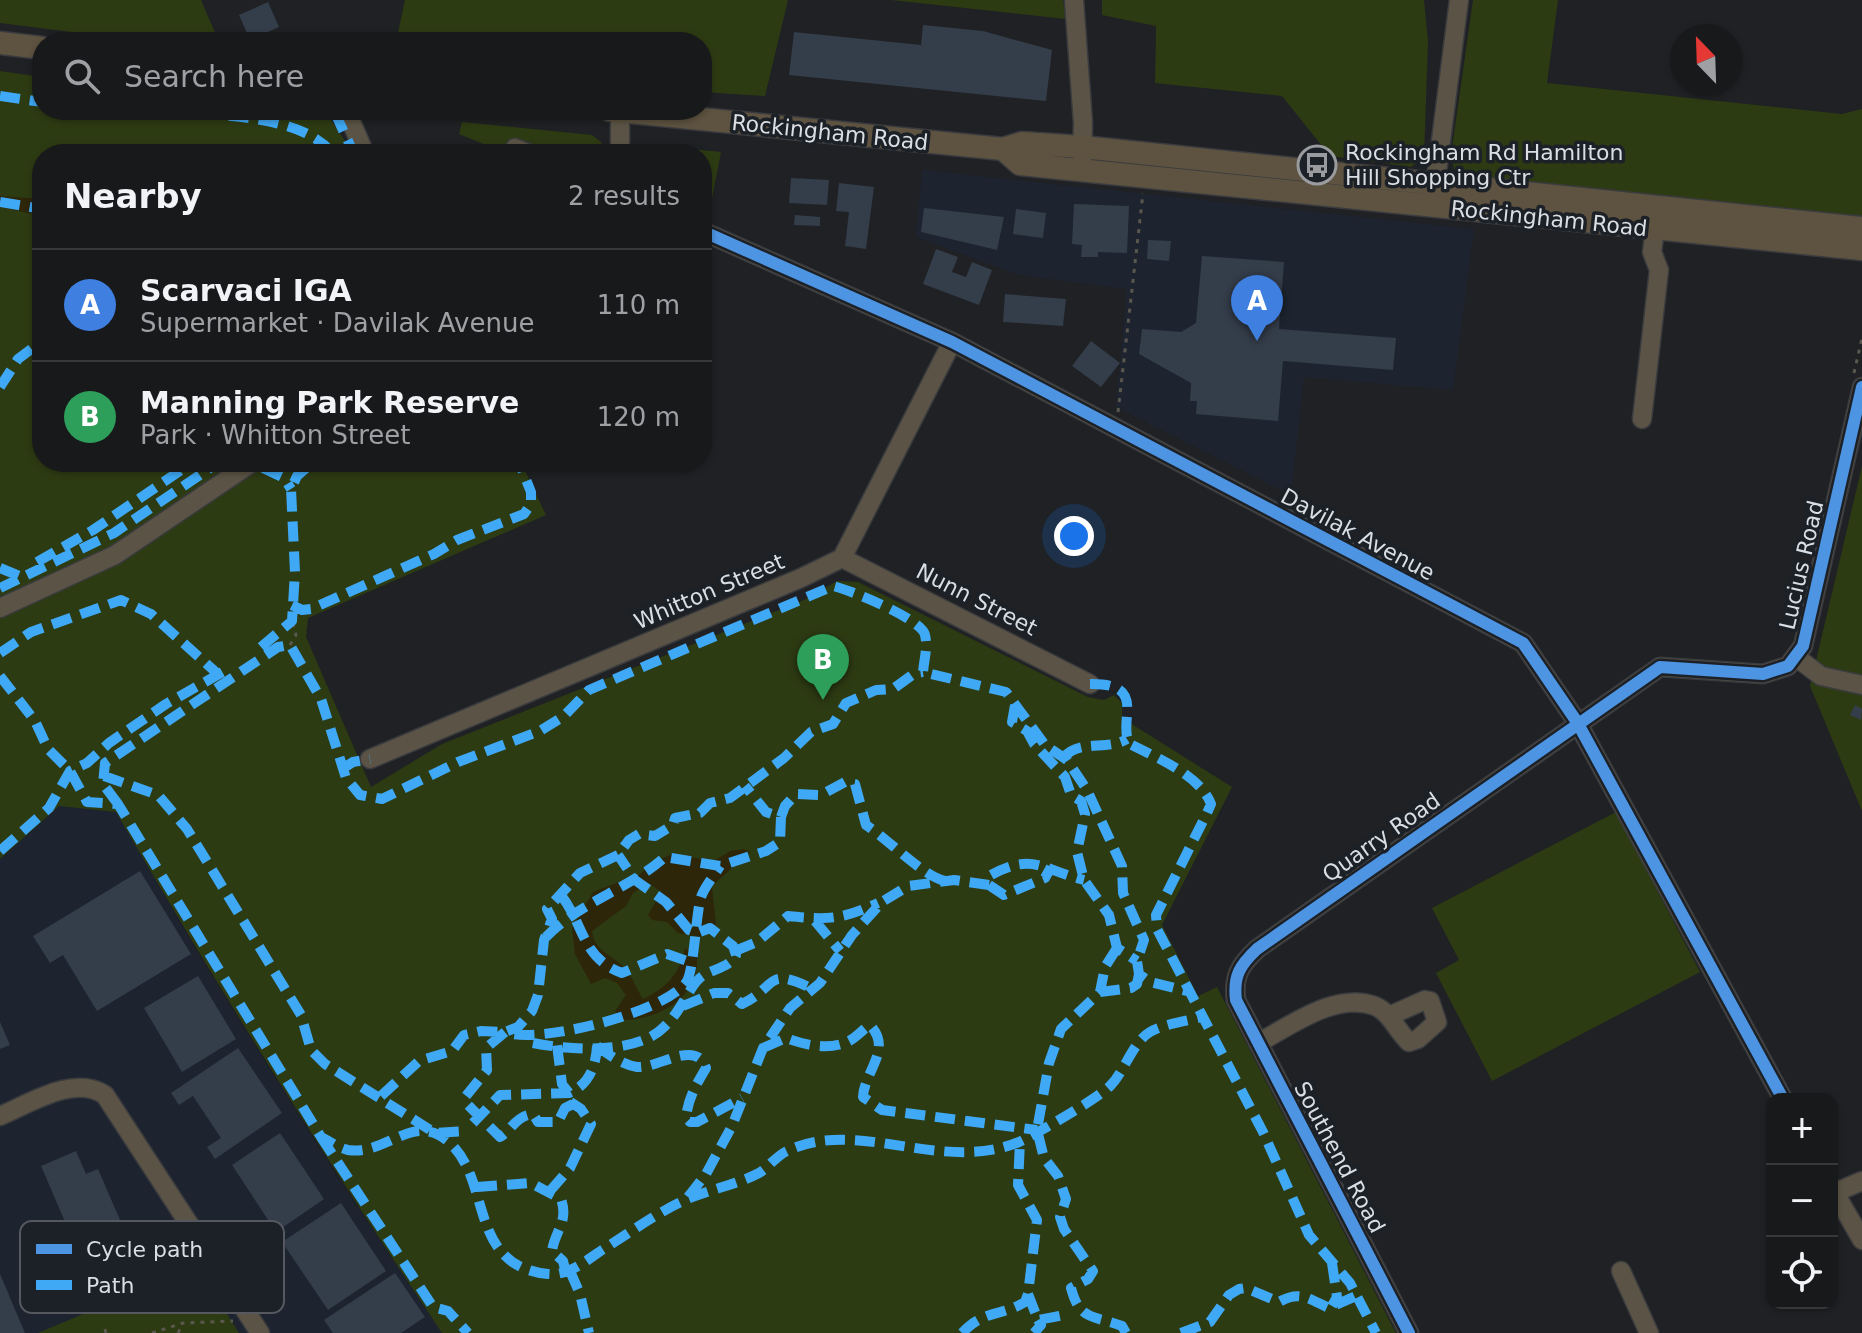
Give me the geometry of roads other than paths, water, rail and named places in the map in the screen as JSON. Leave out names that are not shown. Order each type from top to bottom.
[{"type":"main road","points":[[0,43],[32,47]]},
{"type":"main road","name":"Rockingham Road","points":[[711,120],[1003,149],[1022,143],[1082,147],[1655,229],[1862,249]]},
{"type":"main road","name":"Rockingham Road","points":[[1003,149],[1020,164],[1082,170],[1862,228]]},
{"type":"street","points":[[1074,0],[1082,170]]},
{"type":"street","points":[[1434,196],[1459,0]]},
{"type":"street","points":[[350,120],[361,144]]},
{"type":"street","points":[[620,120],[620,144]]},
{"type":"street","points":[[1642,419],[1659,270],[1652,252],[1655,229]]},
{"type":"street","name":"Davilak Avenue","points":[[712,235],[952,342],[1523,643],[1577,722],[1780,1093]]},
{"type":"street","points":[[842,558],[952,342]]},
{"type":"street","name":"Lucius Road","points":[[1577,722],[1660,667],[1763,674],[1788,666],[1796,657],[1803,646],[1857,385]]},
{"type":"street","points":[[0,608],[115,555],[238,472]]},
{"type":"street","name":"Nunn Street","points":[[842,558],[1090,684]]},
{"type":"street","name":"Whitton Street","points":[[370,759],[842,558]]},
{"type":"street","points":[[1796,657],[1821,676],[1862,685]]},
{"type":"street","name":"Quarry Road","points":[[1236,1000],[1234,983],[1239,966],[1257,949],[1577,722]]},
{"type":"street","name":"Southend Road","points":[[1236,1000],[1409,1333]]},
{"type":"street","points":[[1258,1043],[1315,1013],[1340,1005],[1376,1006],[1389,1016]]},
{"type":"street","points":[[0,1116],[76,1087],[92,1088],[105,1095],[187,1221]]},
{"type":"street","points":[[1838,1188],[1862,1181]]},
{"type":"street","points":[[1838,1199],[1862,1240]]},
{"type":"street","points":[[1621,1271],[1649,1333]]},
{"type":"street","points":[[247,1313],[260,1333]]},
{"type":"place","name":"Rockingham Rd Hamilton Hill Shopping Ctr","points":[[1317,165]]},
{"type":"place","name":"Scarvaci IGA","points":[[1257,341]]},
{"type":"place","name":"Manning Park Reserve","points":[[823,700]]}]
